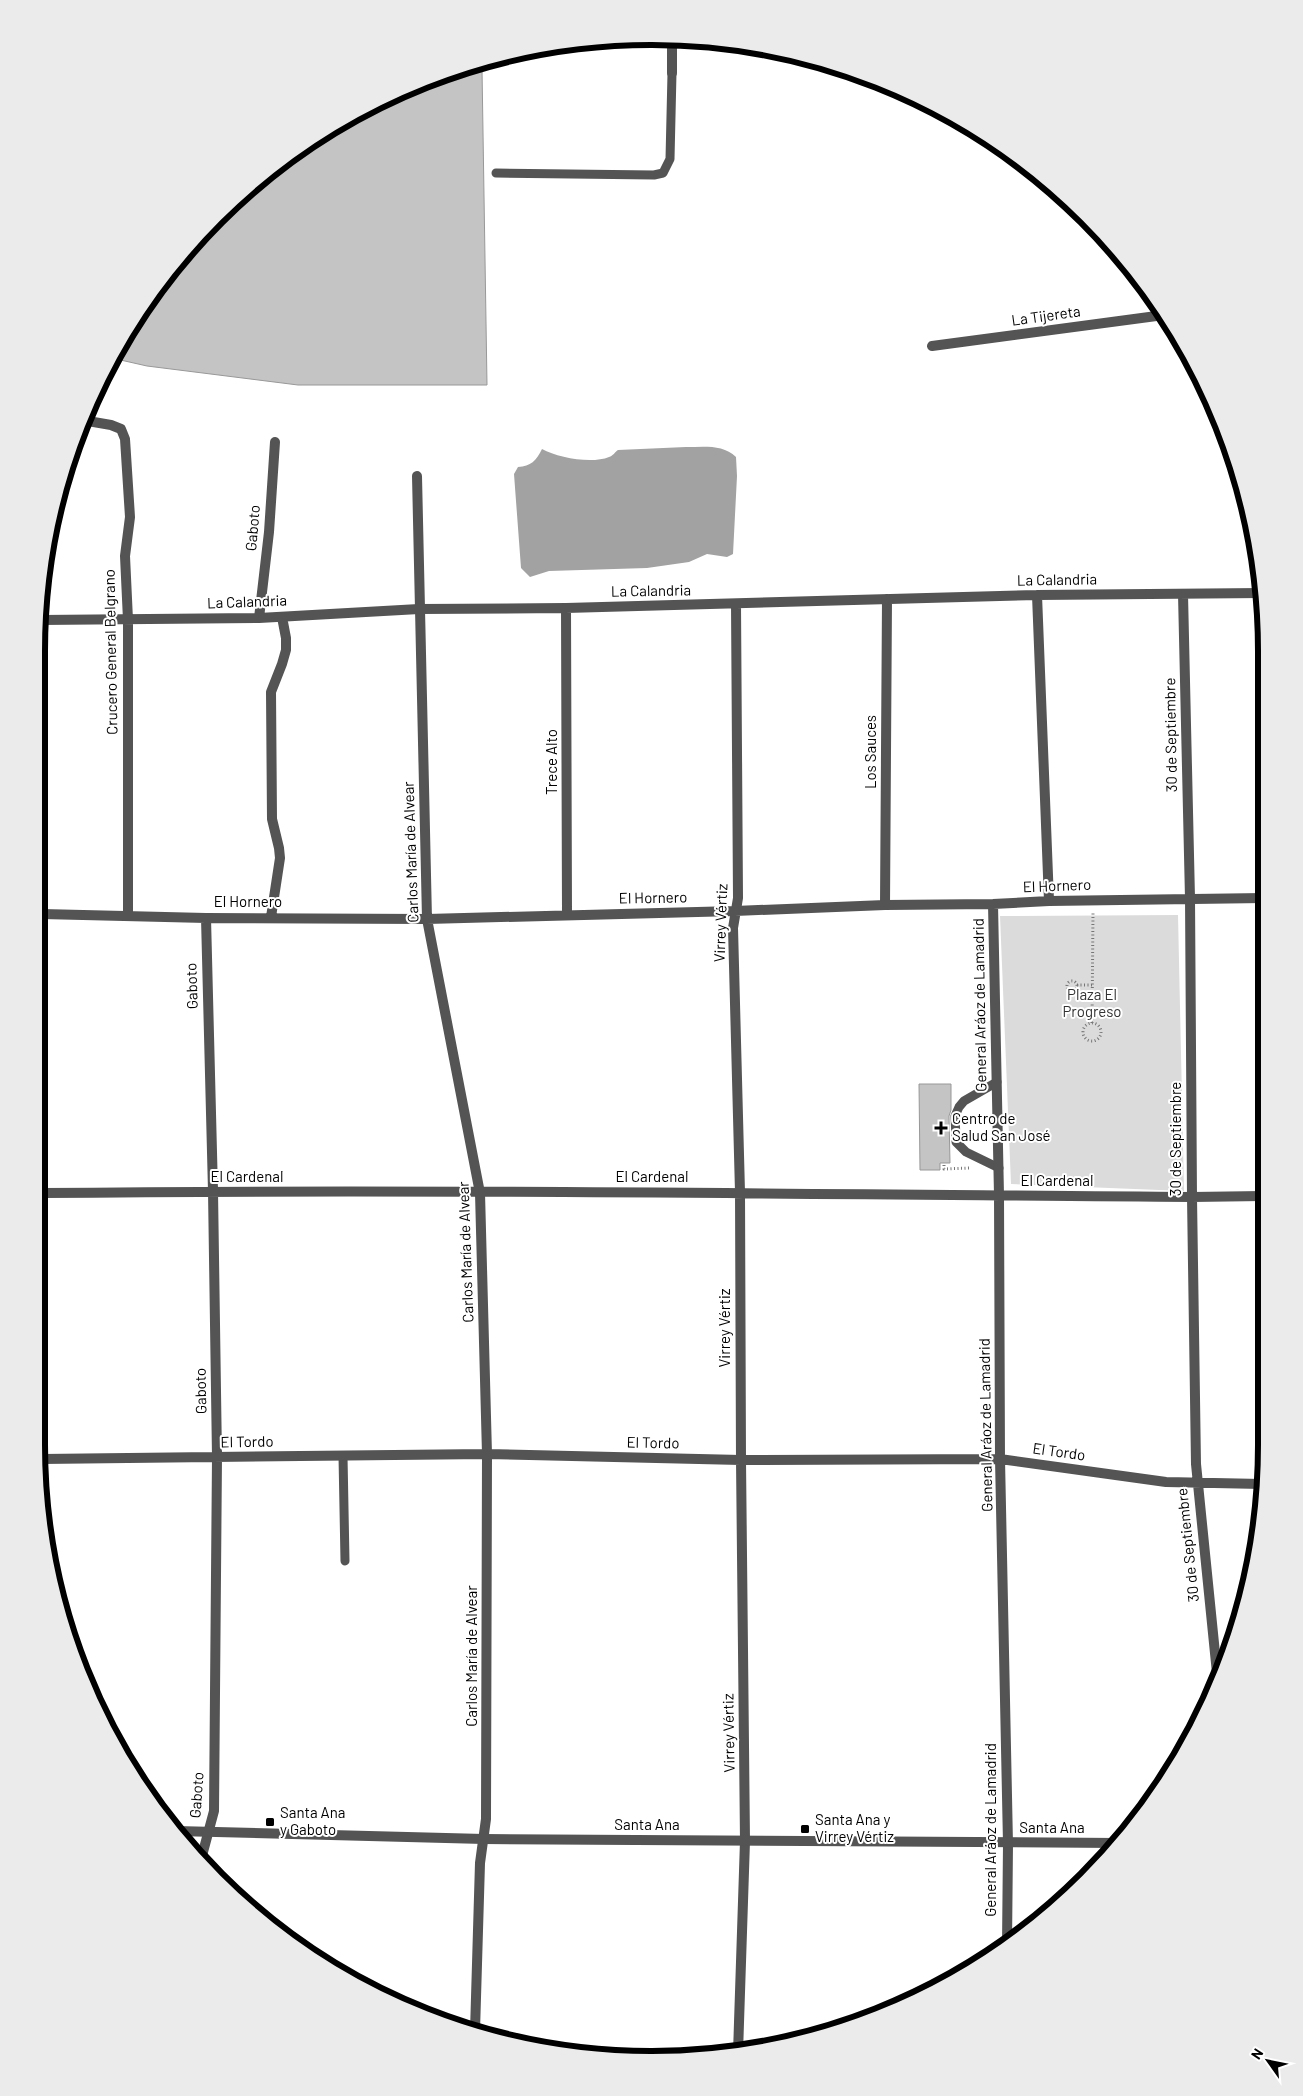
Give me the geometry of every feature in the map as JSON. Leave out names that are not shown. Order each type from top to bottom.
[{"type":"street","points":[[672,46],[672,72]]},
{"type":"street","name":"La Tijereta","points":[[932,346],[1157,317]]},
{"type":"street","name":"Crucero General Belgrano","points":[[90,421],[111,424],[121,429],[125,439],[130,517],[125,556],[128,620],[128,916]]},
{"type":"street","name":"Gaboto","points":[[259,618],[275,442]]},
{"type":"street","name":"Carlos María de Alvear","points":[[417,476],[428,919],[480,1193],[488,1454],[484,1839],[480,1863],[475,2024]]},
{"type":"street","name":"La Calandria","points":[[46,620],[259,618],[420,609],[566,608],[1037,595],[1255,592]]},
{"type":"street","name":"30 de Septiembre","points":[[1183,594],[1190,898],[1192,1197],[1197,1484],[1216,1666]]},
{"type":"street","points":[[1037,595],[1049,901]]},
{"type":"street","name":"Los Sauces","points":[[885,905],[887,599]]},
{"type":"street","name":"Virrey Vértiz","points":[[736,604],[738,898],[733,928],[740,1192],[745,1841],[738,2045]]},
{"type":"street","name":"Trece Alto","points":[[566,608],[567,915]]},
{"type":"street","points":[[271,917],[280,858],[272,819],[271,692],[286,650],[282,616]]},
{"type":"street","name":"El Hornero","points":[[45,914],[206,918],[428,919],[885,905],[1258,898]]},
{"type":"street","name":"General Aráoz de Lamadrid","points":[[993,904],[999,1168],[1000,1460],[1008,1844],[1007,1936]]},
{"type":"street","name":"Gaboto","points":[[203,1852],[214,1811],[216,1457],[213,1191],[206,918]]},
{"type":"street","name":"El Cardenal","points":[[45,1193],[213,1191],[740,1192],[1258,1196]]},
{"type":"street","name":"El Tordo","points":[[45,1459],[488,1454],[741,1460],[1000,1460],[1166,1482],[1257,1484]]},
{"type":"street","name":"Santa Ana","points":[[185,1831],[484,1839],[1008,1844],[1108,1843]]},
{"type":"lane","points":[[496,173],[654,175],[663,173],[670,159],[672,72]]},
{"type":"lane","points":[[997,1082],[964,1101],[955,1116],[956,1142],[966,1152],[999,1168]]},
{"type":"lane","points":[[343,1456],[345,1561]]},
{"type":"path","points":[[1092,1023],[1093,900]]},
{"type":"path","points":[[1077,985],[1092,985]]},
{"type":"path","points":[[1092,1023],[1098,1025],[1101,1030],[1100,1036],[1093,1040],[1085,1037],[1084,1032],[1087,1024],[1092,1023]]},
{"type":"green space","name":"Plaza El Progreso","points":[[1178,915],[1184,1191],[1011,1184],[1000,916]]},
{"type":"shaded area","points":[[686,447],[719,448],[736,457],[737,476],[733,554],[727,557],[707,554],[689,562],[647,568],[549,571],[530,577],[521,568],[514,474],[518,467],[533,462],[542,449],[566,457],[594,460],[610,456],[618,450]]},
{"type":"building","points":[[482,70],[487,385],[298,385],[147,366],[120,360],[170,282],[223,223],[252,196],[282,170],[348,126],[419,91]]},
{"type":"building","name":"Centro de Salud San José","points":[[919,1084],[951,1084],[951,1110],[949,1116],[950,1163],[940,1163],[940,1170],[920,1170]]},
{"type":"place","name":"Centro de Salud San José","points":[[941,1128]]},
{"type":"place","name":"Santa Ana y Gaboto","points":[[270,1822]]},
{"type":"place","name":"Santa Ana y Virrey Vértiz","points":[[805,1829]]}]
